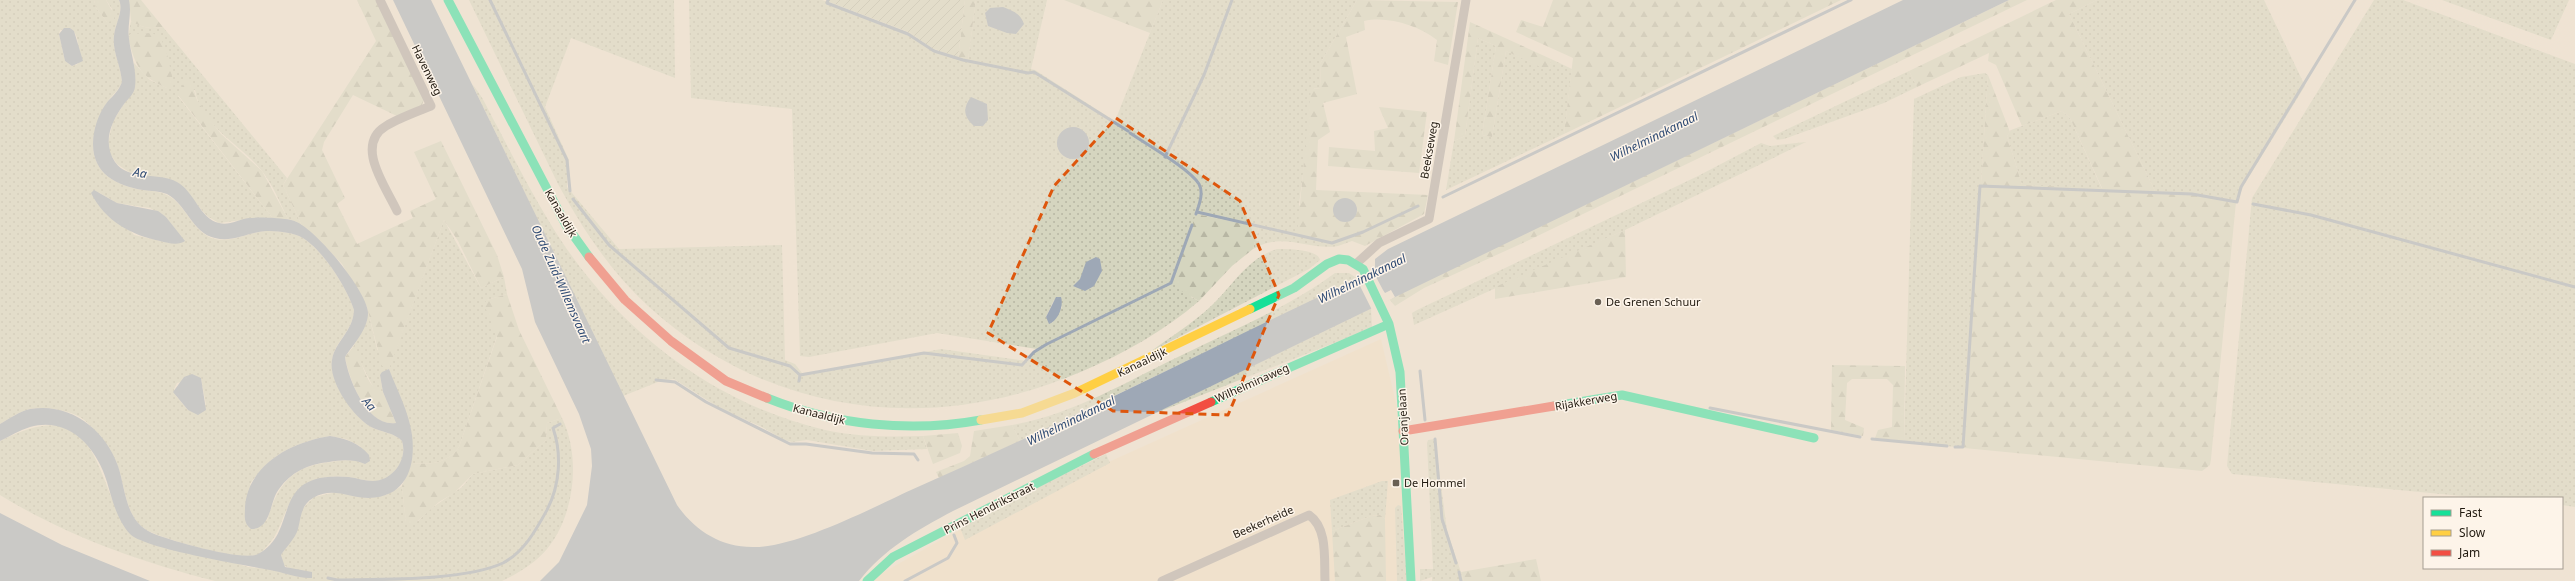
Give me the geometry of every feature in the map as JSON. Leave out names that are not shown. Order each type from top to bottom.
[{"type":"main road","name":"Kanaaldijk","points":[[448,0],[566,225],[598,269],[625,300],[671,341],[726,381],[797,410],[860,423],[917,426],[965,423],[1022,413],[1075,394],[1287,291],[1327,264],[1339,259],[1348,260],[1360,266]]},
{"type":"main road","name":"Oranjelaan","points":[[1360,266],[1389,324],[1400,372],[1411,581]]},
{"type":"main road","name":"Wilhelminaweg","points":[[1116,443],[1389,324]]},
{"type":"main road","name":"Rijakkerweg","points":[[1404,431],[1622,395],[1814,438]]},
{"type":"main road","name":"Prins Hendrikstraat","points":[[867,581],[893,557],[1116,443]]},
{"type":"street","name":"Havenweg","points":[[380,0],[431,106],[385,126],[375,135],[370,144],[372,158],[397,211]]},
{"type":"street","name":"Beekseweg","points":[[1360,266],[1379,243],[1429,219],[1466,0]]},
{"type":"street","name":"Beekerheide","points":[[1162,581],[1309,515],[1317,520],[1322,535],[1325,581]]},
{"type":"highlighted area","points":[[1116,118],[1240,201],[1279,295],[1228,415],[1113,411],[988,333],[1054,186]]},
{"type":"shaded area","points":[[1381,339],[1397,407],[1414,581],[868,581],[944,538],[993,514]]},
{"type":"green space","points":[[0,0],[94,0],[96,8],[107,22],[112,9],[106,0],[119,0],[119,18],[115,31],[114,42],[122,82],[105,105],[96,127],[93,144],[97,163],[108,177],[116,182],[133,188],[167,195],[180,205],[195,225],[207,236],[215,239],[228,240],[266,231],[278,232],[299,236],[316,249],[332,268],[346,291],[354,310],[351,324],[334,353],[332,368],[334,378],[350,407],[364,422],[371,427],[396,436],[402,441],[403,455],[401,462],[393,474],[387,478],[370,481],[338,476],[310,482],[297,493],[291,501],[277,533],[263,551],[256,555],[247,556],[221,553],[189,545],[153,533],[144,528],[137,521],[128,504],[115,459],[90,425],[80,417],[69,412],[56,409],[36,408],[22,411],[0,424]],"holes":[[[70,28],[74,31],[78,44],[78,64],[72,66],[65,61],[59,34],[60,30]],[[98,192],[117,203],[150,208],[166,217],[184,241],[170,243],[134,235]],[[201,378],[206,405],[188,410],[176,396],[174,389],[177,383]],[[330,436],[346,439],[360,446],[365,464],[349,460],[318,464],[297,472],[289,479],[276,496],[267,521],[250,484],[258,473],[275,457],[295,446]]]},
{"type":"green space","points":[[94,0],[106,0],[115,16],[113,21],[107,22],[96,8]]},
{"type":"green space","points":[[129,0],[141,0],[163,27],[146,27],[131,21]]},
{"type":"green space","points":[[357,0],[376,0],[424,100],[422,105],[399,117],[353,95],[324,142],[322,150],[345,198],[337,204],[357,244],[413,218],[410,211],[436,199],[414,152],[441,141],[497,255],[504,277],[481,288],[458,241],[444,220],[389,369],[382,366],[367,307],[342,264],[314,235],[303,228],[283,185],[376,41]]},
{"type":"green space","points":[[469,0],[674,0],[675,78],[571,38],[545,107],[569,160],[567,187],[619,249],[782,245],[785,360],[795,364],[802,373],[818,372],[941,349],[1027,361],[1037,349],[937,333],[809,357],[800,356],[792,109],[691,98],[689,0],[822,0],[911,33],[929,47],[948,55],[968,60],[976,0],[1047,0],[1031,69],[1035,70],[1115,121],[1163,0],[1357,0],[1320,64],[1321,89],[1314,88],[1299,205],[1332,243],[1338,243],[1338,246],[1327,247],[1285,241],[1264,244],[1253,249],[1259,227],[1196,214],[1191,297],[1199,301],[1158,332],[1114,357],[1083,371],[1026,391],[969,404],[912,408],[855,404],[800,392],[746,372],[696,343],[648,306],[634,293],[609,264],[587,233],[558,184]],"holes":[[[1054,300],[1062,307],[1052,323],[1046,317]]]},
{"type":"green space","points":[[829,0],[965,0],[958,58],[929,47],[911,33],[829,2]]},
{"type":"green space","points":[[965,0],[976,0],[968,60],[958,58]]},
{"type":"green space","points":[[1064,0],[1163,0],[1150,33]]},
{"type":"green space","points":[[1357,0],[1458,2],[1448,65],[1434,61],[1437,40],[1421,30],[1402,23],[1383,20],[1364,21],[1365,30],[1346,37],[1357,94],[1323,103],[1330,132],[1318,140],[1316,190],[1428,195],[1424,214],[1365,246],[1352,241],[1338,246],[1338,243],[1297,235],[1311,88],[1321,89],[1320,64]]},
{"type":"green space","points":[[1553,0],[1841,0],[1564,134],[1573,58],[1516,32],[1521,20],[1543,27]]},
{"type":"green space","points":[[2009,0],[2027,0],[1525,242],[1424,288],[1395,306],[1389,299]]},
{"type":"green space","points":[[2056,0],[2097,0],[2069,14],[2155,191],[2204,196],[2236,202],[2211,459],[2210,465],[2202,471],[1964,448],[1988,75],[2010,132],[2007,136],[2022,185],[2102,188],[2070,118],[2062,111],[2022,126],[1996,65],[1988,61],[1989,53],[1917,87],[1909,71]]},
{"type":"green space","points":[[2097,0],[2264,0],[2305,86],[2244,185],[2236,202],[2204,196],[2155,191],[2069,14]]},
{"type":"green space","points":[[2374,0],[2403,0],[2575,64],[2575,507],[2563,505],[2563,497],[2473,497],[2232,474],[2227,466],[2252,198]]},
{"type":"green space","points":[[2442,0],[2569,0],[2551,40]]},
{"type":"green space","points":[[131,21],[146,27],[163,27],[287,178],[283,185],[303,228],[297,222],[288,219],[273,188],[262,171],[244,152],[213,125],[199,103],[195,90],[178,96],[274,220],[257,218],[219,223],[207,216],[177,182],[129,172],[117,164],[109,152],[108,143],[113,121],[135,87],[134,63],[150,80],[167,88],[138,34],[131,34],[128,37]]},
{"type":"green space","points":[[1470,22],[1551,59],[1549,71],[1506,51],[1492,137],[1482,135],[1496,46],[1478,38],[1465,136],[1454,141]]},
{"type":"green space","points":[[151,33],[160,36],[167,54],[174,85],[167,88],[158,84],[144,74],[133,55],[128,37],[131,34]]},
{"type":"green space","points":[[1478,38],[1496,46],[1482,135],[1492,137],[1506,51],[1549,70],[1551,59],[1572,69],[1564,134],[1446,190],[1454,141],[1465,136]]},
{"type":"green space","points":[[1909,71],[1917,87],[1884,103],[1784,139],[1777,140],[1773,136]]},
{"type":"green space","points":[[1985,73],[1988,75],[1964,448],[1904,441],[1914,99],[1961,77]]},
{"type":"green space","points":[[185,80],[192,84],[197,100],[206,115],[221,134],[262,171],[288,219],[274,220],[178,95]]},
{"type":"green space","points":[[472,84],[483,99],[550,223],[575,260],[602,294],[633,326],[667,354],[703,379],[742,400],[782,417],[825,430],[849,434],[923,436],[927,449],[873,451],[807,440],[792,442],[784,440],[762,427],[721,409],[674,379],[658,382],[623,396]]},
{"type":"green space","points":[[1379,107],[1427,112],[1419,173],[1328,166],[1329,147],[1375,151],[1374,131],[1388,128]]},
{"type":"green space","points":[[2062,111],[2070,118],[2102,189],[2022,185],[2007,136],[2011,130]]},
{"type":"green space","points":[[1806,142],[1625,230],[1414,325],[1412,313],[1417,310],[1698,176],[1761,143],[1770,146]]},
{"type":"green space","points":[[1196,214],[1259,227],[1253,249],[1232,266],[1199,301],[1181,291],[1173,281]]},
{"type":"green space","points":[[444,220],[481,288],[504,277],[507,294],[487,300],[497,336],[459,447],[449,457],[438,462],[425,464],[411,463],[412,435],[389,369],[380,375],[383,392],[375,391],[353,347],[367,321],[367,307],[377,349],[389,368]]},
{"type":"green space","points":[[1625,230],[1626,277],[1495,299],[1495,287]]},
{"type":"green space","points":[[1277,249],[1308,252],[1318,256],[1320,260],[1309,269],[1150,352],[1203,313],[1248,266],[1266,253]]},
{"type":"green space","points":[[1335,273],[1349,273],[1358,279],[1020,441],[1012,425],[1056,414],[1119,387],[1279,308],[1317,286]]},
{"type":"green space","points":[[507,294],[519,330],[562,418],[547,423],[546,440],[518,465],[473,474],[454,493],[439,502],[412,526],[406,523],[402,486],[411,463],[425,464],[444,460],[454,453],[459,447],[497,337],[484,304],[487,300]]},
{"type":"green space","points":[[1371,308],[1372,328],[1151,415]]},
{"type":"green space","points":[[353,347],[373,386],[377,390],[383,392],[396,423],[386,423],[376,418],[361,400],[355,389],[345,357]]},
{"type":"green space","points":[[1832,365],[1905,366],[1904,441],[1875,438],[1878,430],[1892,427],[1893,385],[1887,379],[1852,379],[1847,383],[1845,420],[1864,428],[1863,436],[1831,430]]},
{"type":"green space","points":[[562,418],[568,433],[572,450],[573,468],[569,503],[564,520],[547,549],[537,559],[515,575],[502,581],[215,581],[187,574],[104,546],[51,523],[0,495],[0,441],[32,428],[55,425],[73,431],[86,443],[97,461],[126,528],[248,567],[291,569],[283,565],[281,555],[297,530],[302,509],[314,497],[337,492],[368,498],[386,495],[402,486],[406,523],[418,521],[429,510],[462,487],[473,474],[518,465],[546,440],[547,423]]},
{"type":"green space","points":[[1012,425],[1020,441],[939,478],[936,472],[964,461],[970,456],[974,431]]},
{"type":"green space","points":[[958,433],[962,446],[960,453],[933,464],[923,436]]},
{"type":"green space","points":[[1435,439],[1447,531],[1464,581],[1432,581],[1432,577],[1420,581],[1420,569],[1433,569],[1427,443],[1428,440]]},
{"type":"green space","points":[[1106,454],[1110,463],[965,540],[959,525]]},
{"type":"green space","points":[[1382,481],[1388,481],[1385,519],[1380,515],[1371,516],[1332,531],[1330,500]]},
{"type":"green space","points":[[1398,505],[1401,506],[1407,581],[1397,581],[1395,508]]},
{"type":"green space","points":[[1380,515],[1385,519],[1386,581],[1335,581],[1332,531],[1371,516]]},
{"type":"green space","points":[[1536,559],[1541,581],[1464,581],[1461,572]]},
{"type":"water","points":[[119,0],[129,0],[129,34],[135,69],[135,87],[134,92],[115,118],[110,132],[109,147],[115,162],[128,172],[162,177],[177,182],[183,186],[207,216],[219,223],[230,223],[249,218],[282,219],[291,220],[300,224],[312,233],[325,245],[349,275],[366,303],[368,313],[366,325],[345,357],[355,389],[368,410],[377,418],[386,423],[396,423],[383,392],[380,375],[382,372],[389,369],[406,410],[412,435],[413,447],[410,469],[400,486],[392,492],[382,496],[369,498],[327,493],[313,498],[306,504],[301,516],[297,533],[281,555],[285,567],[312,572],[312,578],[196,556],[139,540],[130,534],[125,528],[116,509],[102,469],[89,447],[69,431],[57,426],[44,425],[30,427],[0,441],[0,424],[26,410],[45,408],[72,414],[84,421],[104,440],[118,466],[131,513],[143,528],[152,533],[189,545],[223,553],[250,556],[258,554],[271,544],[279,532],[289,505],[296,492],[306,483],[323,477],[349,477],[370,481],[380,480],[393,473],[401,462],[403,455],[402,441],[392,434],[371,427],[364,422],[343,398],[338,388],[334,378],[332,360],[337,347],[351,324],[354,310],[346,291],[332,268],[316,249],[299,236],[282,232],[266,231],[228,239],[215,238],[207,235],[195,225],[180,205],[167,194],[133,188],[116,182],[102,171],[97,163],[93,144],[95,127],[102,110],[118,90],[122,82],[114,42],[115,31],[119,18]]},
{"type":"water","points":[[393,0],[431,0],[677,505],[692,523],[710,536],[731,545],[755,547],[792,541],[813,534],[856,516],[1097,404],[1375,271],[1375,259],[1388,249],[1903,0],[2009,0],[953,511],[902,541],[879,559],[859,581],[540,581],[559,562],[587,505],[592,466],[591,449],[579,414],[535,322],[522,269]]},
{"type":"water","points":[[1003,7],[1016,13],[1024,24],[1016,34],[1007,33],[988,26],[985,13],[990,8]]},
{"type":"water","points":[[64,28],[70,28],[74,31],[83,61],[72,66],[65,61],[59,34]]},
{"type":"water","points":[[971,97],[987,104],[988,120],[983,126],[974,126],[966,116],[966,105]]},
{"type":"water","points":[[1070,127],[1076,127],[1086,134],[1089,143],[1088,149],[1082,156],[1076,159],[1070,159],[1060,152],[1057,146],[1057,140],[1064,130]]},
{"type":"water","points":[[94,190],[117,203],[158,211],[166,217],[185,241],[176,244],[170,243],[129,231],[111,219],[97,203],[91,193]]},
{"type":"water","points":[[1345,198],[1354,201],[1357,210],[1354,219],[1345,222],[1336,219],[1333,210],[1336,201]]},
{"type":"water","points":[[1096,257],[1100,259],[1102,271],[1094,286],[1085,291],[1073,286],[1080,279],[1086,262]]},
{"type":"water","points":[[1056,297],[1061,297],[1062,301],[1060,313],[1055,320],[1049,324],[1046,317]]},
{"type":"water","points":[[192,374],[201,378],[206,410],[198,415],[188,410],[173,392],[184,377]]},
{"type":"water","points":[[330,436],[341,438],[361,447],[369,455],[370,461],[365,464],[342,460],[334,461],[321,463],[301,470],[289,478],[279,489],[263,525],[258,528],[251,529],[248,527],[245,519],[245,507],[248,492],[254,479],[263,467],[287,450],[316,439]]},
{"type":"water","points":[[0,513],[62,545],[150,581],[0,581]]},
{"type":"pier","points":[[1374,264],[1375,275],[1383,290],[1385,293],[1391,290],[1395,297],[1372,310],[1356,278],[1373,270],[1372,265]]},
{"type":"waterway","points":[[490,0],[567,160],[570,191]]},
{"type":"waterway","points":[[828,0],[827,3],[908,34],[934,51],[963,60],[1028,73],[1034,72],[1128,131]]},
{"type":"waterway","points":[[1165,157],[1204,75],[1232,0]]},
{"type":"waterway","points":[[1443,197],[1851,0]]},
{"type":"waterway","points":[[1955,447],[1963,447],[1980,186],[2192,194],[2237,202],[2241,187],[2355,0]]},
{"type":"waterway","points":[[1130,133],[1187,171],[1199,184],[1201,191],[1196,214]]},
{"type":"waterway","points":[[573,199],[609,245],[729,348],[790,366],[800,375],[799,381]]},
{"type":"waterway","points":[[2253,204],[2311,215],[2575,287]]},
{"type":"waterway","points":[[1197,212],[1332,243],[1363,232],[1418,206]]},
{"type":"waterway","points":[[800,375],[924,353],[1022,365],[1034,352],[1047,344],[1171,283],[1192,225]]},
{"type":"waterway","points":[[1420,371],[1425,420]]},
{"type":"waterway","points":[[656,380],[675,382],[706,402],[790,444],[806,444],[872,453],[914,454],[918,460]]},
{"type":"waterway","points":[[1710,408],[1860,437]]},
{"type":"waterway","points":[[328,578],[337,580],[422,578],[467,573],[487,569],[503,563],[517,553],[529,540],[547,510],[555,490],[558,469],[558,448],[553,428],[560,424]]},
{"type":"waterway","points":[[1435,439],[1442,519],[1456,563]]},
{"type":"waterway","points":[[1872,439],[1947,446]]},
{"type":"waterway","points":[[905,581],[948,558],[957,543],[954,535]]},
{"type":"waterway","points":[[1459,572],[1461,581]]},
{"type":"traffic: fast","points":[[448,0],[566,225],[589,257]]},
{"type":"traffic: fast","points":[[1250,309],[1294,288],[1327,264],[1339,259],[1348,260],[1363,269],[1389,324],[1400,372],[1411,581]]},
{"type":"traffic: fast","points":[[1211,402],[1389,324]]},
{"type":"traffic: fast","points":[[1554,406],[1622,395],[1814,438]]},
{"type":"traffic: fast","points":[[767,398],[819,415],[872,424],[927,426],[981,420]]},
{"type":"traffic: fast","points":[[867,581],[893,557],[1094,454]]},
{"type":"traffic: slow","points":[[981,420],[1022,413],[1075,393],[1250,309]]},
{"type":"traffic: jam","points":[[589,257],[625,300],[671,341],[726,381],[767,398]]},
{"type":"traffic: jam","points":[[1094,454],[1211,402]]},
{"type":"traffic: jam","points":[[1403,431],[1554,406]]},
{"type":"place","name":"De Grenen Schuur","points":[[1598,302]]},
{"type":"place","name":"De Hommel","points":[[1396,483]]},
{"type":"water label","name":"Wilhelminakanaal","points":[[1654,137]]},
{"type":"water label","name":"Aa","points":[[140,173]]},
{"type":"water label","name":"Wilhelminakanaal","points":[[1362,279]]},
{"type":"water label","name":"Oude Zuid-Willemsvaart","points":[[561,284]]},
{"type":"water label","name":"Aa","points":[[369,404]]},
{"type":"water label","name":"Wilhelminakanaal","points":[[1071,421]]}]
